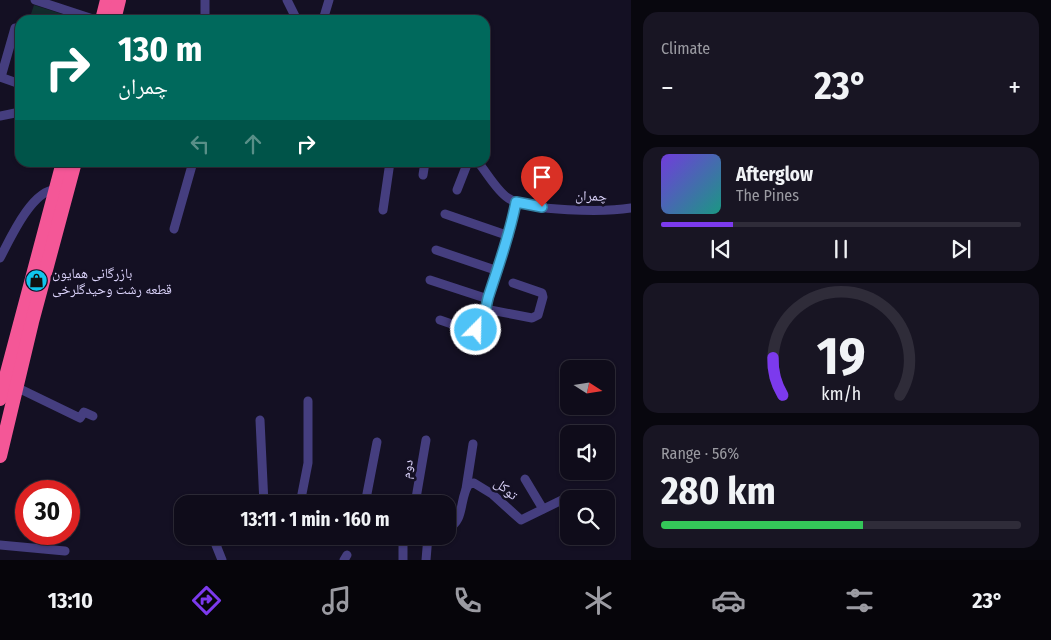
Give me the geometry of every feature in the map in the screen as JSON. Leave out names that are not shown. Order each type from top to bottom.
[{"type":"highway","points":[[103,15],[107,0]]},
{"type":"highway","points":[[115,15],[119,0]]},
{"type":"highway","points":[[0,399],[62,167]]},
{"type":"highway","points":[[0,456],[16,387],[74,167]]},
{"type":"street","points":[[35,0],[81,15]]},
{"type":"street","points":[[205,0],[205,15]]},
{"type":"street","points":[[287,0],[294,15]]},
{"type":"street","points":[[324,15],[329,0]]},
{"type":"street","points":[[15,31],[0,77],[15,82]]},
{"type":"street","points":[[0,116],[15,113]]},
{"type":"street","points":[[174,229],[192,167]]},
{"type":"street","points":[[383,210],[389,167]]},
{"type":"street","points":[[423,175],[424,167]]},
{"type":"street","points":[[457,190],[466,167]]},
{"type":"street","points":[[440,320],[476,330],[482,321],[508,236],[516,202],[504,195],[482,167]]},
{"type":"street","points":[[0,258],[10,237],[36,198],[49,190],[55,190]]},
{"type":"street","name":"چمران","points":[[516,202],[581,210],[609,211],[631,208]]},
{"type":"street","points":[[445,214],[508,236]]},
{"type":"street","points":[[436,250],[498,271]]},
{"type":"street","points":[[430,280],[488,299]]},
{"type":"street","points":[[485,309],[532,318],[538,315],[544,297],[542,293],[513,284]]},
{"type":"street","points":[[16,387],[80,418],[84,412],[94,416]]},
{"type":"street","points":[[302,495],[308,463],[308,401]]},
{"type":"street","points":[[260,420],[264,495]]},
{"type":"street","name":"دوم","points":[[417,495],[426,440]]},
{"type":"street","points":[[367,495],[377,442]]},
{"type":"street","points":[[456,522],[466,489],[473,444]]},
{"type":"street","points":[[525,479],[543,509]]},
{"type":"street","name":"توکل","points":[[466,489],[474,483],[521,520],[560,501]]},
{"type":"street","points":[[0,545],[65,551]]},
{"type":"street","points":[[216,545],[222,560]]},
{"type":"street","points":[[403,545],[403,560]]},
{"type":"street","points":[[426,560],[427,545]]},
{"type":"green space","points":[[34,5],[65,15],[31,15]]},
{"type":"place","name":"بازرگانی همایون قطعه رشت وحیدگلرخی","points":[[36,281]]},
{"type":"route","points":[[476,330],[480,328],[488,296],[498,271],[516,202],[542,207]]}]
